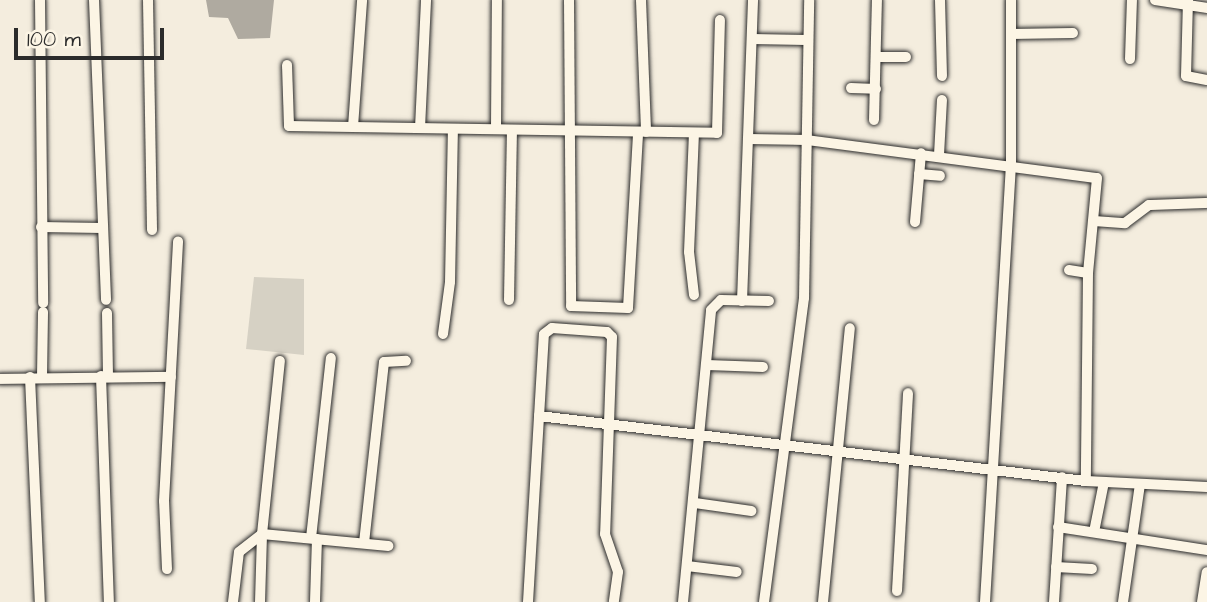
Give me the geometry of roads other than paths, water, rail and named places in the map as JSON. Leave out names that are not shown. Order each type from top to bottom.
[{"type":"street","points":[[40,0],[43,308],[36,377],[40,602]]},
{"type":"street","points":[[94,0],[106,300]]},
{"type":"street","points":[[148,0],[152,230]]},
{"type":"street","points":[[353,127],[362,0]]},
{"type":"street","points":[[420,128],[426,0]]},
{"type":"street","points":[[496,129],[497,0]]},
{"type":"street","points":[[569,0],[573,131],[571,306],[628,307],[642,132],[641,0]]},
{"type":"street","points":[[743,301],[752,0]]},
{"type":"street","points":[[764,602],[804,298],[806,40],[809,0]]},
{"type":"street","points":[[874,120],[878,57],[877,0]]},
{"type":"street","points":[[940,0],[942,75]]},
{"type":"street","points":[[985,602],[1011,163],[1011,0]]},
{"type":"street","points":[[1130,60],[1132,0]]},
{"type":"street","points":[[1155,0],[1207,8]]},
{"type":"street","points":[[1187,4],[1186,76],[1207,80]]},
{"type":"street","points":[[287,65],[289,126],[717,133],[720,20]]},
{"type":"street","points":[[1011,34],[1073,33]]},
{"type":"street","points":[[752,39],[806,40]]},
{"type":"street","points":[[878,57],[906,57]]},
{"type":"street","points":[[851,88],[876,89]]},
{"type":"street","points":[[939,155],[942,100]]},
{"type":"street","points":[[443,334],[450,282],[453,129]]},
{"type":"street","points":[[509,300],[512,130]]},
{"type":"street","points":[[694,133],[689,253],[694,295]]},
{"type":"street","points":[[748,139],[807,140],[1011,163],[1097,178],[1088,274],[1086,481]]},
{"type":"street","points":[[915,222],[921,153]]},
{"type":"street","points":[[919,174],[940,176]]},
{"type":"street","points":[[1094,222],[1125,223],[1149,205],[1207,203]]},
{"type":"street","points":[[41,227],[102,228]]},
{"type":"street","points":[[167,569],[164,502],[178,241]]},
{"type":"street","points":[[1069,270],[1088,274]]},
{"type":"street","points":[[683,602],[714,303],[769,301]]},
{"type":"street","points":[[107,313],[104,376],[109,602]]},
{"type":"street","points":[[823,602],[850,328]]},
{"type":"street","points":[[528,602],[546,329],[607,332],[612,337],[605,534],[618,572],[614,602]]},
{"type":"street","points":[[315,602],[314,539],[331,358]]},
{"type":"street","points":[[364,543],[384,362],[406,361]]},
{"type":"street","points":[[260,602],[262,534],[280,362]]},
{"type":"street","points":[[707,365],[763,367]]},
{"type":"street","points":[[0,379],[171,377]]},
{"type":"street","points":[[897,591],[908,393]]},
{"type":"street","points":[[539,416],[838,449],[1086,481],[1207,487]]},
{"type":"street","points":[[1054,602],[1062,477]]},
{"type":"street","points":[[1094,532],[1104,482]]},
{"type":"street","points":[[1123,602],[1140,484]]},
{"type":"street","points":[[695,503],[751,510]]},
{"type":"street","points":[[1058,527],[1207,550]]},
{"type":"street","points":[[233,602],[239,552],[262,534],[388,545]]},
{"type":"street","points":[[687,566],[737,572]]},
{"type":"street","points":[[1056,567],[1092,569]]},
{"type":"street","points":[[1202,602],[1207,572]]}]
